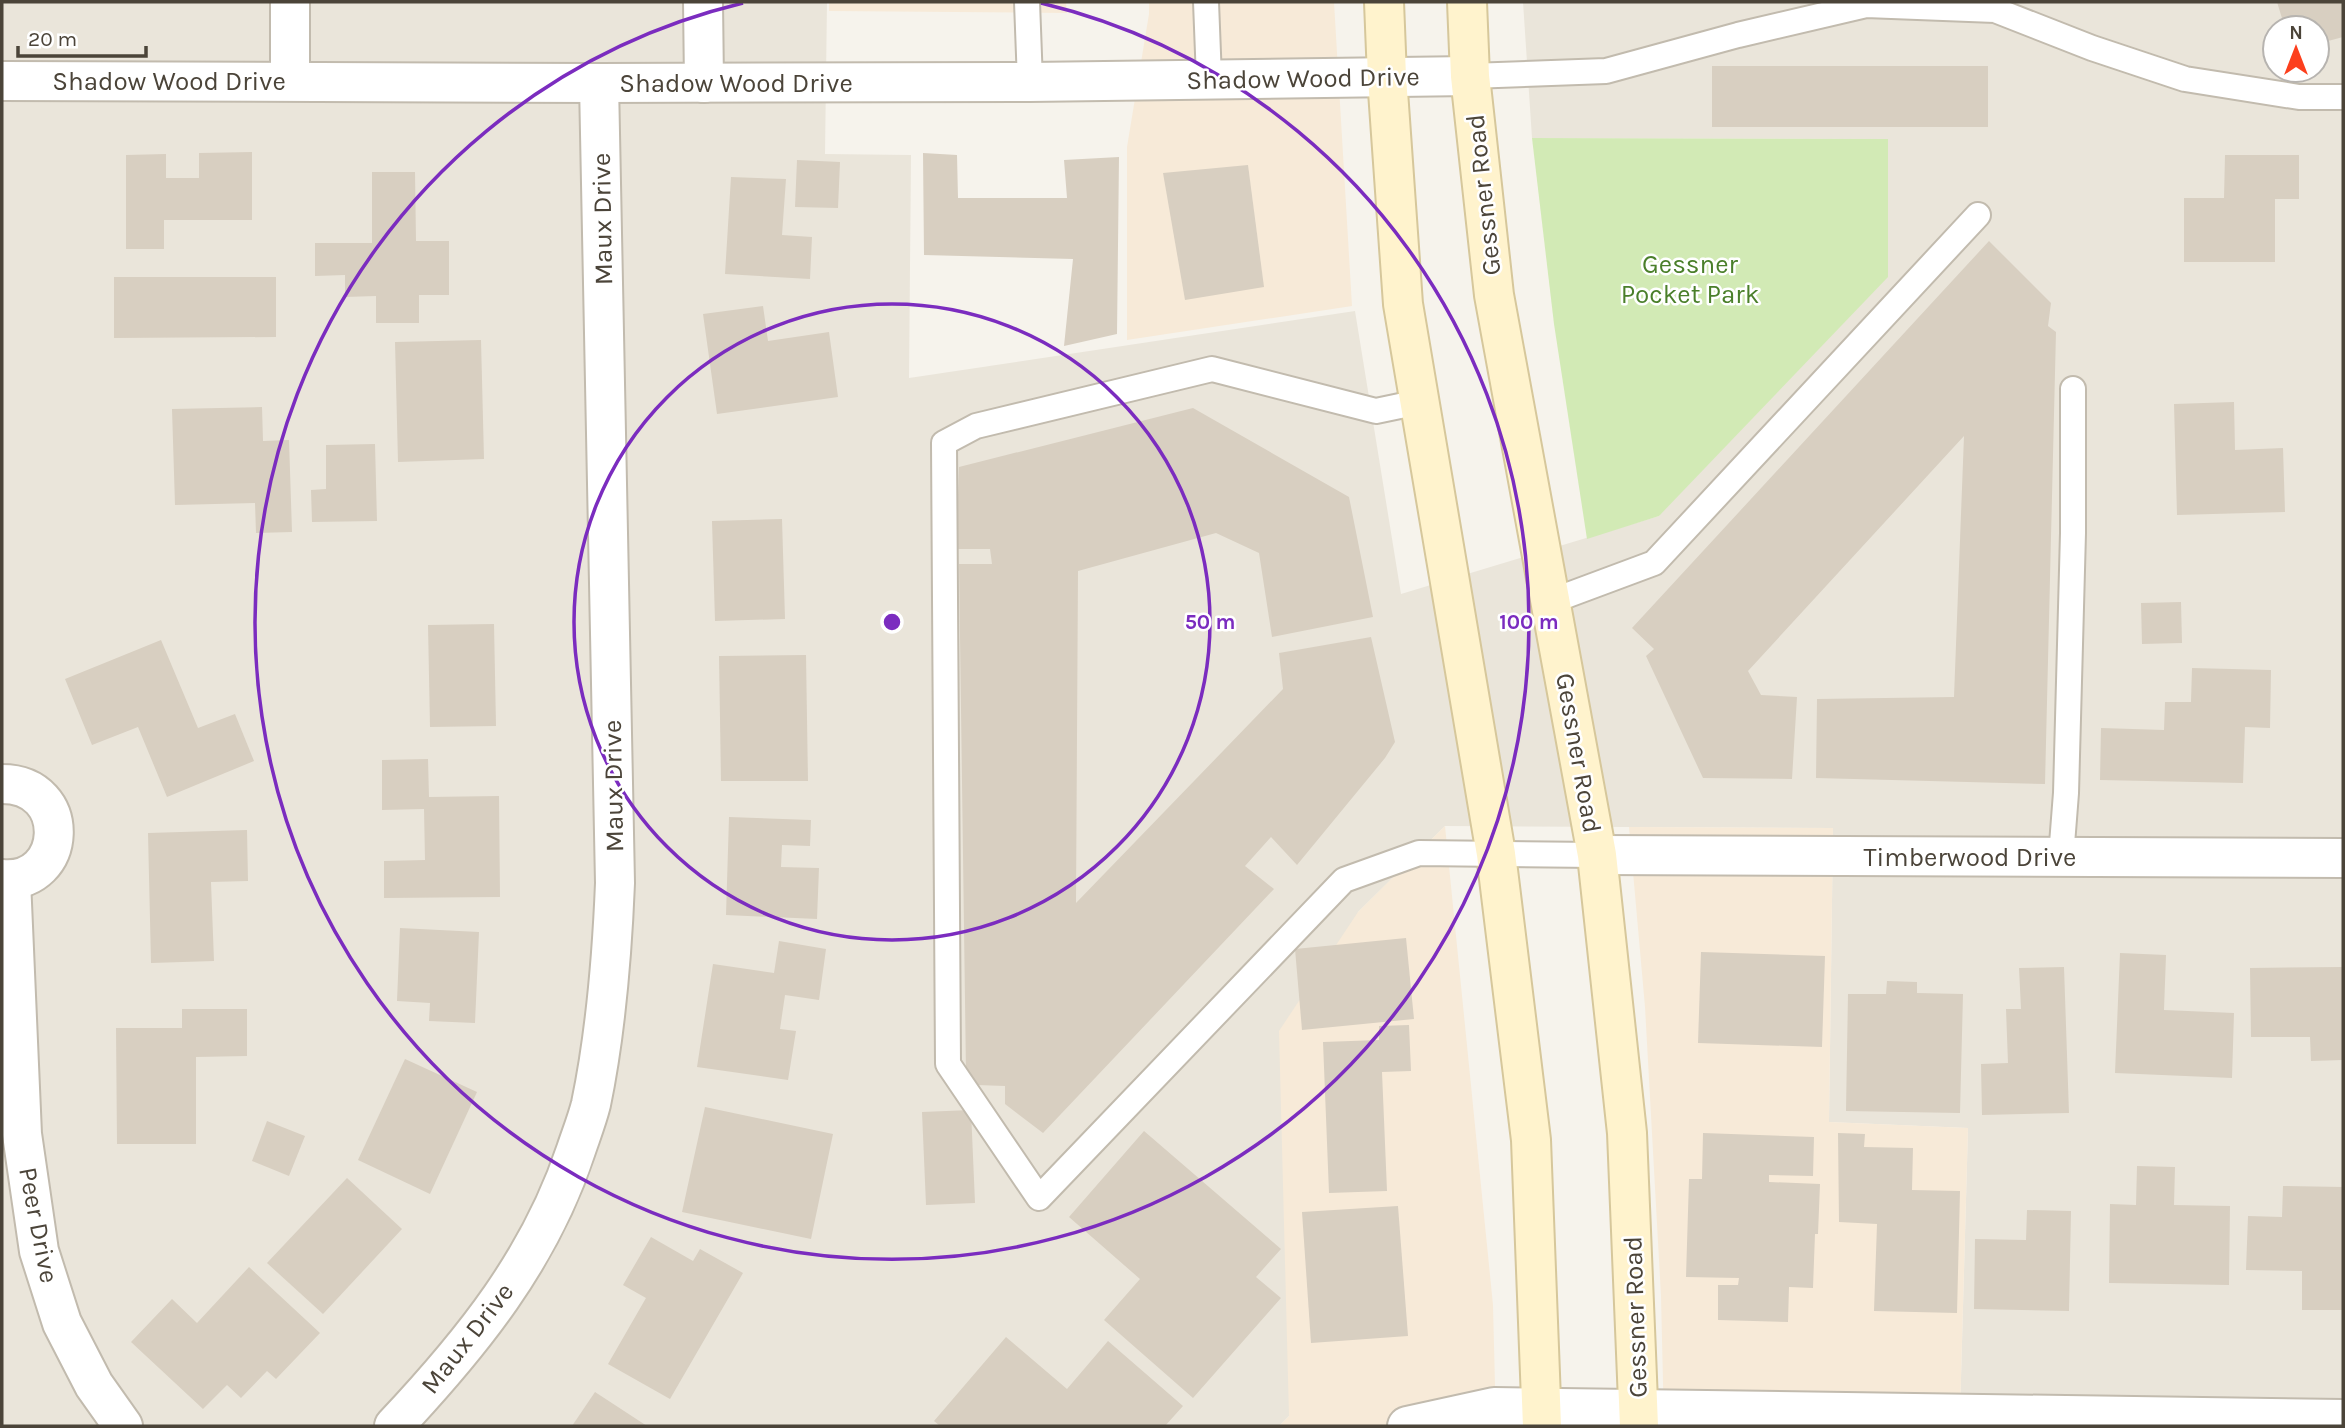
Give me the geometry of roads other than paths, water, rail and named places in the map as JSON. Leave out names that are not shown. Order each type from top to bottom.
[{"type":"main road","points":[[1384,2],[1403,304],[1496,854],[1531,1140],[1541,1417]]},
{"type":"main road","name":"Gessner Road","points":[[1467,2],[1470,76],[1494,295],[1597,855],[1627,1133],[1639,1418]]},
{"type":"street","points":[[289,2],[290,81]]},
{"type":"street","points":[[703,2],[704,83]]},
{"type":"street","name":"Shadow Wood Drive","points":[[2,81],[1030,82],[1470,76]]},
{"type":"street","name":"Maux Drive","points":[[394,1426],[487,1320],[533,1251],[564,1186],[590,1106],[611,967],[615,883],[599,83]]},
{"type":"street","name":"Peer Drive","points":[[2,784],[27,788],[40,797],[49,810],[54,825],[54,841],[49,855],[39,867],[26,876],[6,880],[22,1134],[40,1251],[62,1323],[94,1385],[123,1426]]},
{"type":"street","name":"Timberwood Drive","points":[[1597,855],[2343,858]]},
{"type":"street","points":[[1407,1426],[1494,1407],[1541,1417],[2343,1419]]},
{"type":"lane","points":[[1027,2],[1030,82]]},
{"type":"lane","points":[[1206,2],[1209,79]]},
{"type":"lane","points":[[1470,76],[1606,71],[1738,35],[1866,5],[1995,10],[2092,48],[2186,79],[2299,97],[2343,97]]},
{"type":"lane","points":[[1552,601],[1654,562],[1978,215]]},
{"type":"lane","points":[[1419,402],[1376,411],[1212,369],[976,426],[944,443],[948,1064],[1039,1198],[1344,880],[1419,853],[1597,855]]},
{"type":"lane","points":[[2061,858],[2066,793],[2074,389]]},
{"type":"park label","name":"Gessner Pocket Park","points":[[1690,279]]}]
